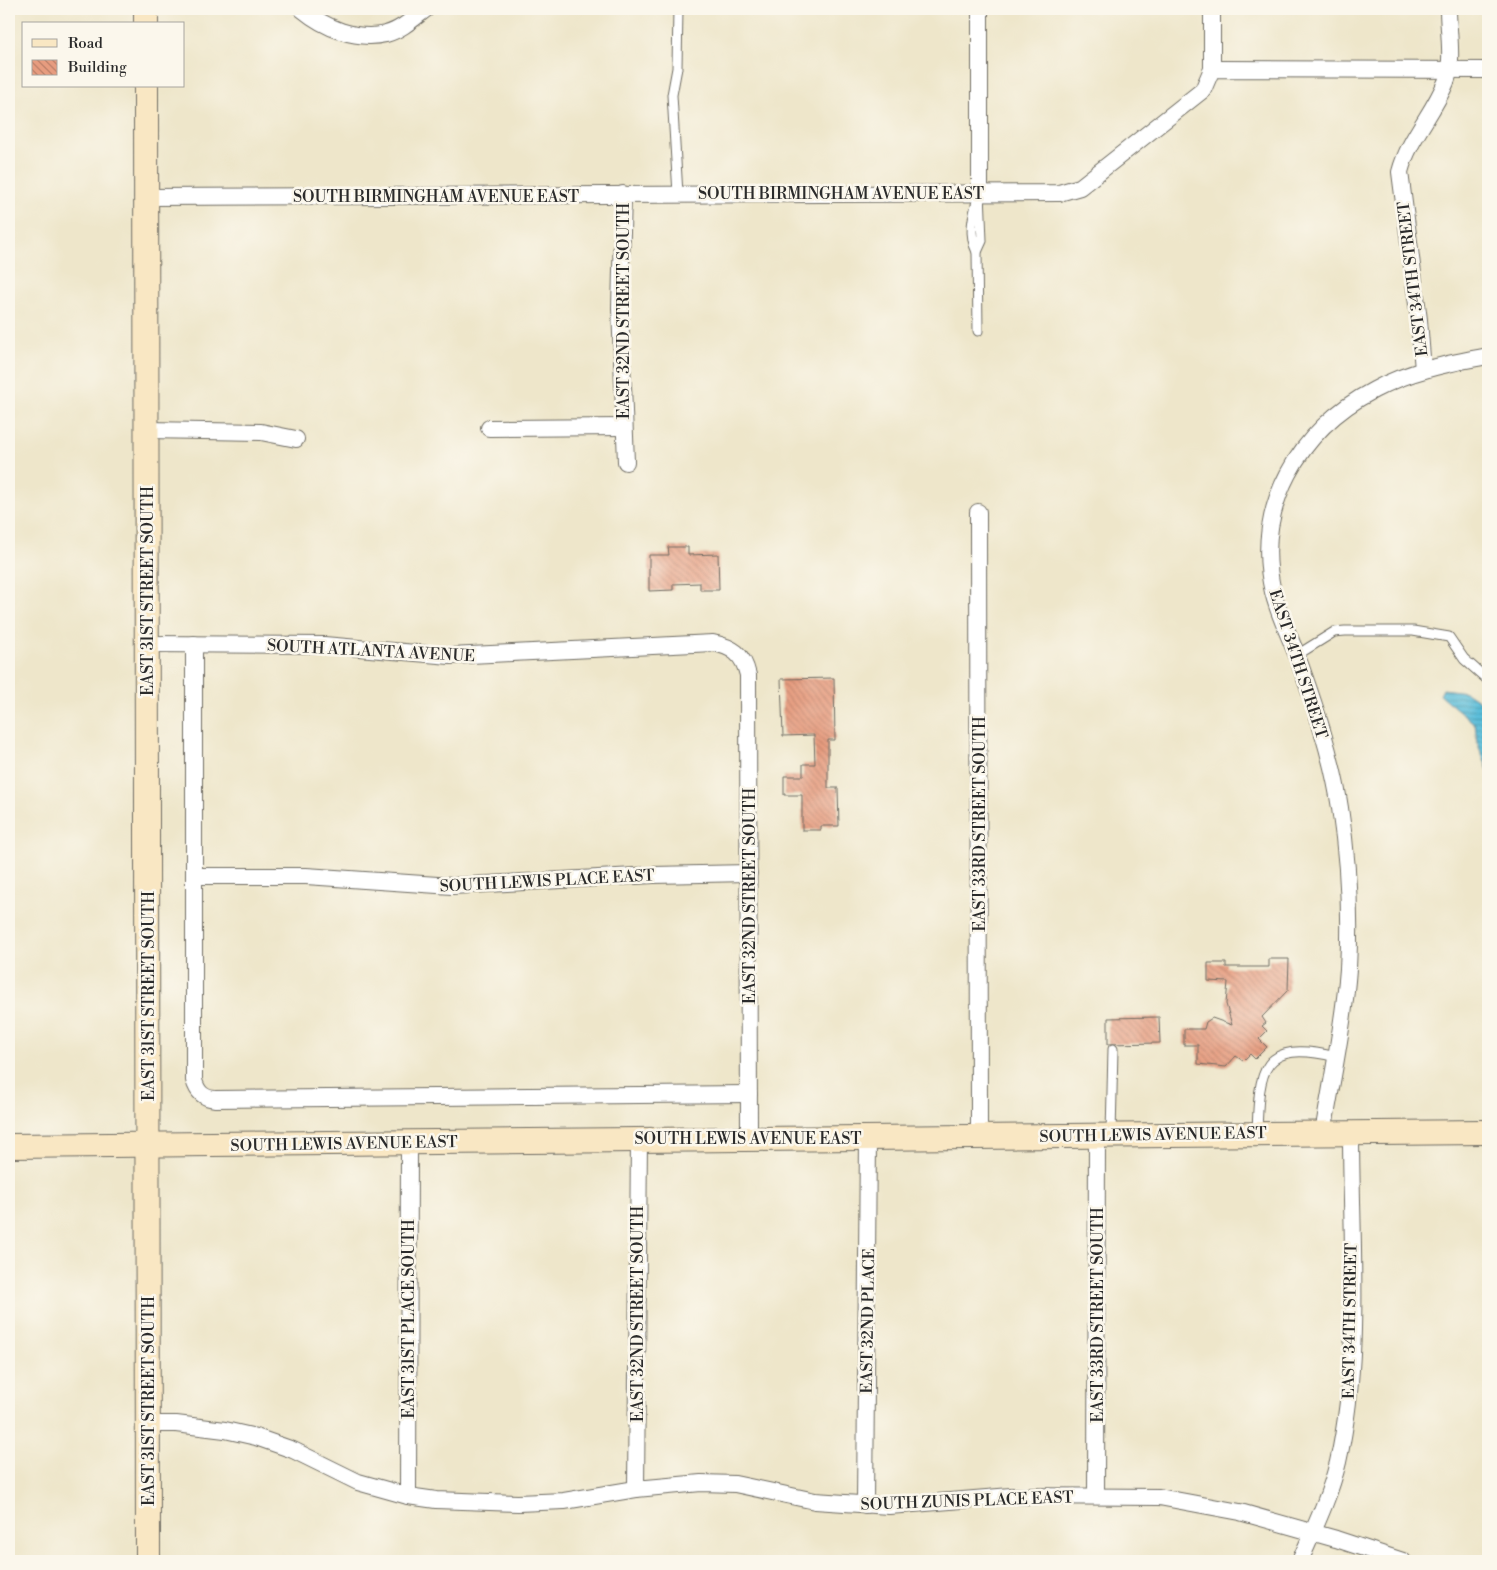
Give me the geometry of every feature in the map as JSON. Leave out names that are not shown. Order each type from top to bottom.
[{"type":"main road","points":[[146,9],[146,22]]},
{"type":"main road","name":"EAST 31ST STREET SOUTH","points":[[146,88],[148,1561]]},
{"type":"main road","name":"SOUTH LEWIS AVENUE EAST","points":[[9,1146],[1104,1134],[1488,1132]]},
{"type":"street","points":[[302,9],[340,31],[371,36],[387,34],[404,26],[426,9]]},
{"type":"street","points":[[980,9],[980,192]]},
{"type":"street","points":[[1212,9],[1212,69],[1488,70]]},
{"type":"street","name":"EAST 34TH STREET","points":[[1322,1133],[1336,1057],[1348,969],[1348,887],[1340,806],[1322,729],[1297,655],[1273,594],[1269,567],[1272,518],[1282,486],[1293,462],[1327,421],[1375,389],[1423,370],[1419,320],[1400,172],[1405,153],[1445,83],[1449,70],[1448,9]]},
{"type":"street","name":"SOUTH BIRMINGHAM AVENUE EAST","points":[[146,197],[1060,193],[1080,187],[1203,90],[1212,69]]},
{"type":"street","name":"EAST 32ND STREET SOUTH","points":[[623,194],[620,308],[626,462]]},
{"type":"street","points":[[1423,370],[1488,356]]},
{"type":"street","name":"EAST 32ND STREET SOUTH","points":[[489,428],[624,427]]},
{"type":"street","points":[[147,430],[261,432],[296,440]]},
{"type":"street","name":"EAST 33RD STREET SOUTH","points":[[978,512],[979,1136]]},
{"type":"street","name":"SOUTH ATLANTA AVENUE","points":[[147,644],[324,645],[450,656],[590,647],[713,642],[732,647],[740,656]]},
{"type":"street","points":[[194,644],[194,1080],[196,1088],[202,1096],[215,1099],[749,1094]]},
{"type":"street","name":"EAST 32ND STREET SOUTH","points":[[740,656],[748,675],[749,1138]]},
{"type":"street","name":"SOUTH LEWIS PLACE EAST","points":[[195,876],[306,876],[452,886],[653,875],[749,873]]},
{"type":"street","name":"EAST 34TH STREET","points":[[1300,1561],[1313,1532],[1338,1464],[1351,1380],[1351,1133]]},
{"type":"street","name":"EAST 33RD STREET SOUTH","points":[[1096,1496],[1104,1134]]},
{"type":"street","name":"EAST 32ND PLACE","points":[[865,1505],[868,1138]]},
{"type":"street","name":"EAST 32ND STREET SOUTH","points":[[636,1489],[639,1139]]},
{"type":"street","name":"EAST 31ST PLACE SOUTH","points":[[408,1143],[408,1496]]},
{"type":"street","name":"SOUTH ZUNIS PLACE EAST","points":[[148,1424],[176,1424],[225,1430],[256,1437],[293,1450],[358,1482],[408,1496],[436,1500],[518,1504],[564,1501],[636,1489],[701,1483],[735,1484],[815,1501],[889,1506],[1011,1496],[1160,1497],[1240,1512],[1313,1532],[1403,1561]]},
{"type":"lane","points":[[678,9],[677,68],[672,95],[678,194]]},
{"type":"lane","points":[[978,331],[977,252],[972,242],[972,218],[980,192]]},
{"type":"lane","points":[[1297,655],[1334,632],[1413,631],[1449,637],[1464,659],[1488,680]]},
{"type":"lane","points":[[1104,1134],[1113,1049]]},
{"type":"lane","points":[[1257,1134],[1261,1081],[1266,1067],[1281,1055],[1294,1050],[1308,1050],[1336,1057]]},
{"type":"water","points":[[1443,689],[1466,692],[1488,707],[1488,770],[1477,742],[1475,724],[1440,695]]},
{"type":"building","points":[[668,547],[688,547],[688,555],[718,554],[719,590],[700,590],[700,583],[673,584],[673,590],[649,591],[649,555],[669,555]]},
{"type":"building","points":[[834,678],[835,740],[828,740],[828,788],[838,788],[839,826],[821,826],[821,830],[802,830],[802,795],[784,795],[784,776],[803,776],[803,764],[815,764],[814,735],[783,736],[781,679]]},
{"type":"building","points":[[1269,959],[1289,959],[1288,990],[1262,1017],[1266,1023],[1262,1026],[1267,1031],[1259,1039],[1267,1047],[1255,1059],[1250,1054],[1243,1061],[1236,1056],[1226,1067],[1198,1064],[1198,1045],[1184,1045],[1184,1029],[1204,1029],[1206,1022],[1212,1018],[1232,1025],[1226,1004],[1228,982],[1208,981],[1208,963],[1226,963],[1226,967],[1269,967]]},
{"type":"building","points":[[1159,1017],[1160,1043],[1108,1044],[1108,1018]]}]
